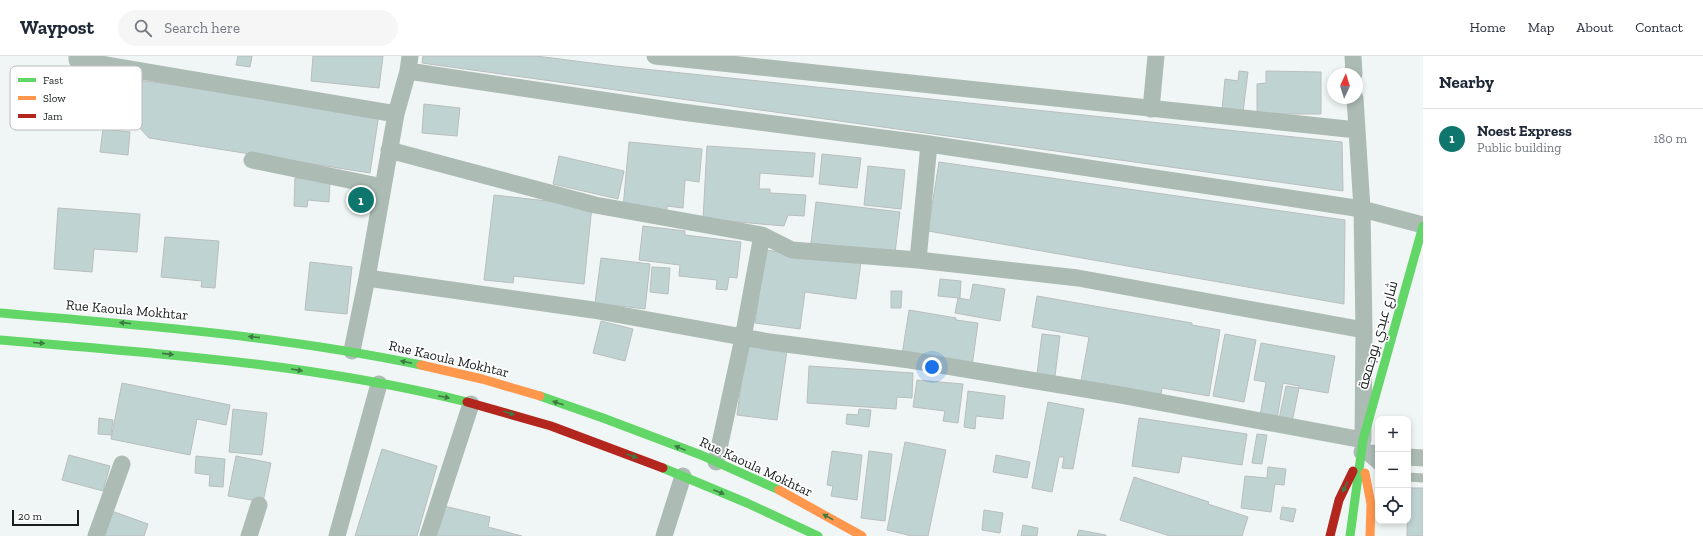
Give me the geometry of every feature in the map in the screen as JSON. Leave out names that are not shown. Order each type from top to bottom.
[{"type":"main road","name":"شارع عبدي بوجمعة","points":[[1368,449],[1423,226]]},
{"type":"main road","name":"Rue Kaoula Mokhtar","points":[[0,313],[174,328],[272,339],[352,351],[460,373],[616,422],[716,462],[785,492],[862,536]]},
{"type":"main road","points":[[0,340],[161,353],[265,365],[379,384],[506,412],[568,432],[683,476],[818,536]]},
{"type":"main road","points":[[1330,536],[1339,500],[1368,449]]},
{"type":"main road","points":[[1350,536],[1368,449]]},
{"type":"main road","points":[[1368,449],[1370,536]]},
{"type":"street","points":[[77,56],[76,60],[112,66]]},
{"type":"street","points":[[656,56],[1357,130]]},
{"type":"street","points":[[1151,109],[1156,56]]},
{"type":"street","points":[[1353,56],[1354,68]]},
{"type":"street","points":[[352,351],[367,278],[396,114],[409,64],[682,112],[929,144],[1362,210],[1423,226]]},
{"type":"street","points":[[142,71],[396,114]]},
{"type":"street","points":[[367,278],[593,310],[743,338],[910,360],[1121,395],[1368,449],[1362,210],[1355,104]]},
{"type":"street","points":[[918,260],[929,144]]},
{"type":"street","points":[[389,150],[595,205],[762,235],[792,250],[918,260],[1078,278],[1364,330]]},
{"type":"street","points":[[252,160],[383,187]]},
{"type":"street","points":[[716,462],[743,338],[762,235]]},
{"type":"street","points":[[337,536],[379,384]]},
{"type":"street","points":[[428,536],[472,404]]},
{"type":"street","points":[[1411,457],[1423,458]]},
{"type":"street","points":[[96,536],[122,464]]},
{"type":"street","points":[[664,536],[683,476]]},
{"type":"street","points":[[249,536],[259,505]]},
{"type":"lane","points":[[1368,449],[1375,461]]},
{"type":"lane","points":[[1411,477],[1423,478]]},
{"type":"building","points":[[238,56],[252,56],[250,67],[236,65]]},
{"type":"building","points":[[313,56],[383,56],[379,88],[311,81]]},
{"type":"building","points":[[423,56],[536,56],[615,66],[1342,142],[1343,191],[422,63]]},
{"type":"building","points":[[1239,71],[1248,72],[1243,112],[1222,110],[1225,79],[1238,81]]},
{"type":"building","points":[[1266,71],[1321,72],[1321,114],[1257,114],[1257,84],[1266,83]]},
{"type":"building","points":[[142,80],[379,114],[370,173],[149,138],[142,130]]},
{"type":"building","points":[[424,104],[460,108],[457,136],[422,133]]},
{"type":"building","points":[[103,130],[130,132],[128,155],[100,152]]},
{"type":"building","points":[[629,142],[702,149],[699,182],[685,180],[683,208],[667,206],[667,212],[623,208]]},
{"type":"building","points":[[707,146],[815,153],[813,177],[760,173],[759,189],[770,189],[770,193],[806,195],[804,216],[788,215],[784,226],[703,219]]},
{"type":"building","points":[[822,154],[861,158],[857,188],[819,184]]},
{"type":"building","points":[[559,156],[624,171],[618,199],[553,184]]},
{"type":"building","points":[[939,162],[1345,220],[1344,304],[928,231]]},
{"type":"building","points":[[868,166],[905,170],[901,209],[864,205]]},
{"type":"building","points":[[295,178],[330,180],[329,202],[308,200],[307,207],[294,206]]},
{"type":"building","points":[[494,195],[592,206],[584,284],[514,276],[513,283],[484,280]]},
{"type":"building","points":[[816,202],[900,212],[895,253],[811,243]]},
{"type":"building","points":[[58,208],[140,214],[137,252],[94,249],[92,272],[54,269]]},
{"type":"building","points":[[643,226],[685,231],[685,235],[741,242],[737,278],[729,277],[727,290],[716,289],[717,280],[679,276],[680,265],[639,260]]},
{"type":"building","points":[[165,237],[219,241],[215,288],[201,287],[202,281],[161,277]]},
{"type":"building","points":[[765,250],[861,262],[856,299],[805,292],[800,329],[755,323]]},
{"type":"building","points":[[601,258],[650,264],[645,309],[595,303]]},
{"type":"building","points":[[310,262],[352,267],[347,314],[305,310]]},
{"type":"building","points":[[652,267],[670,268],[668,294],[650,292]]},
{"type":"building","points":[[940,279],[961,281],[960,298],[938,296]]},
{"type":"building","points":[[973,284],[1005,289],[1000,321],[955,313],[958,298],[970,300]]},
{"type":"building","points":[[891,291],[902,291],[901,308],[891,308]]},
{"type":"building","points":[[1037,296],[1192,323],[1192,325],[1220,330],[1209,396],[1162,388],[1161,395],[1081,381],[1089,337],[1032,327]]},
{"type":"building","points":[[909,310],[978,323],[972,366],[902,355]]},
{"type":"building","points":[[601,321],[633,329],[625,361],[593,353]]},
{"type":"building","points":[[1042,334],[1060,336],[1055,376],[1037,374]]},
{"type":"building","points":[[1225,334],[1256,340],[1244,402],[1213,396]]},
{"type":"building","points":[[1261,343],[1335,356],[1328,393],[1299,388],[1299,386],[1283,383],[1277,419],[1260,416],[1266,382],[1254,380]]},
{"type":"building","points":[[746,345],[787,350],[777,420],[737,415]]},
{"type":"building","points":[[809,366],[913,373],[912,398],[897,397],[896,409],[807,403]]},
{"type":"building","points":[[917,380],[963,384],[958,423],[943,421],[945,411],[913,407]]},
{"type":"building","points":[[122,383],[230,405],[226,425],[197,419],[190,455],[111,439]]},
{"type":"building","points":[[1286,386],[1299,388],[1292,422],[1279,419]]},
{"type":"building","points":[[968,391],[1005,396],[1003,419],[976,416],[975,429],[964,427]]},
{"type":"building","points":[[1048,402],[1084,409],[1073,469],[1062,468],[1064,457],[1059,457],[1052,492],[1032,488]]},
{"type":"building","points":[[233,409],[267,413],[262,455],[229,452]]},
{"type":"building","points":[[859,409],[871,410],[869,427],[846,424],[847,414],[858,415]]},
{"type":"building","points":[[99,418],[113,420],[111,435],[98,434]]},
{"type":"building","points":[[1139,418],[1247,434],[1242,465],[1182,456],[1179,473],[1132,466]]},
{"type":"building","points":[[1257,434],[1267,435],[1262,464],[1252,463]]},
{"type":"building","points":[[905,442],[946,450],[928,536],[908,536],[887,530]]},
{"type":"building","points":[[382,449],[437,466],[417,536],[355,536]]},
{"type":"building","points":[[832,451],[862,455],[857,500],[831,496],[833,486],[827,485]]},
{"type":"building","points":[[869,451],[892,454],[885,521],[861,518]]},
{"type":"building","points":[[69,455],[110,466],[103,491],[62,480]]},
{"type":"building","points":[[996,455],[1030,462],[1027,478],[993,472]]},
{"type":"building","points":[[196,456],[225,459],[223,487],[209,486],[210,475],[195,473]]},
{"type":"building","points":[[236,456],[271,463],[263,502],[228,496]]},
{"type":"building","points":[[1268,467],[1286,469],[1284,485],[1275,484],[1271,512],[1241,508],[1245,476],[1267,478]]},
{"type":"building","points":[[1134,477],[1209,502],[1208,504],[1248,517],[1242,536],[1170,536],[1120,520]]},
{"type":"building","points":[[1411,488],[1423,488],[1423,536],[1407,536],[1407,524],[1411,524]]},
{"type":"building","points":[[444,506],[490,517],[488,527],[522,536],[436,536]]},
{"type":"building","points":[[1282,507],[1296,509],[1293,522],[1280,519]]},
{"type":"building","points":[[109,510],[148,524],[144,536],[100,536]]},
{"type":"building","points":[[984,510],[1003,513],[1000,533],[982,530]]},
{"type":"building","points":[[1023,525],[1038,528],[1037,536],[1021,536]]},
{"type":"building","points":[[1079,530],[1106,535],[1106,536],[1077,536]]},
{"type":"traffic: fast","points":[[1350,536],[1363,440],[1423,226]]},
{"type":"traffic: fast","points":[[0,313],[159,327],[264,339],[316,346],[421,365]]},
{"type":"traffic: fast","points":[[0,340],[176,355],[294,369],[410,389],[467,402]]},
{"type":"traffic: fast","points":[[540,396],[701,455],[779,490]]},
{"type":"traffic: fast","points":[[663,468],[747,503],[818,536]]},
{"type":"traffic: slow","points":[[421,365],[482,379],[540,396]]},
{"type":"traffic: slow","points":[[1365,473],[1371,504],[1370,536]]},
{"type":"traffic: slow","points":[[779,490],[862,536]]},
{"type":"traffic: jam","points":[[467,402],[551,426],[663,468]]},
{"type":"traffic: jam","points":[[1330,536],[1339,500],[1353,471]]},
{"type":"place","name":"Noest Express","points":[[361,200]]}]
